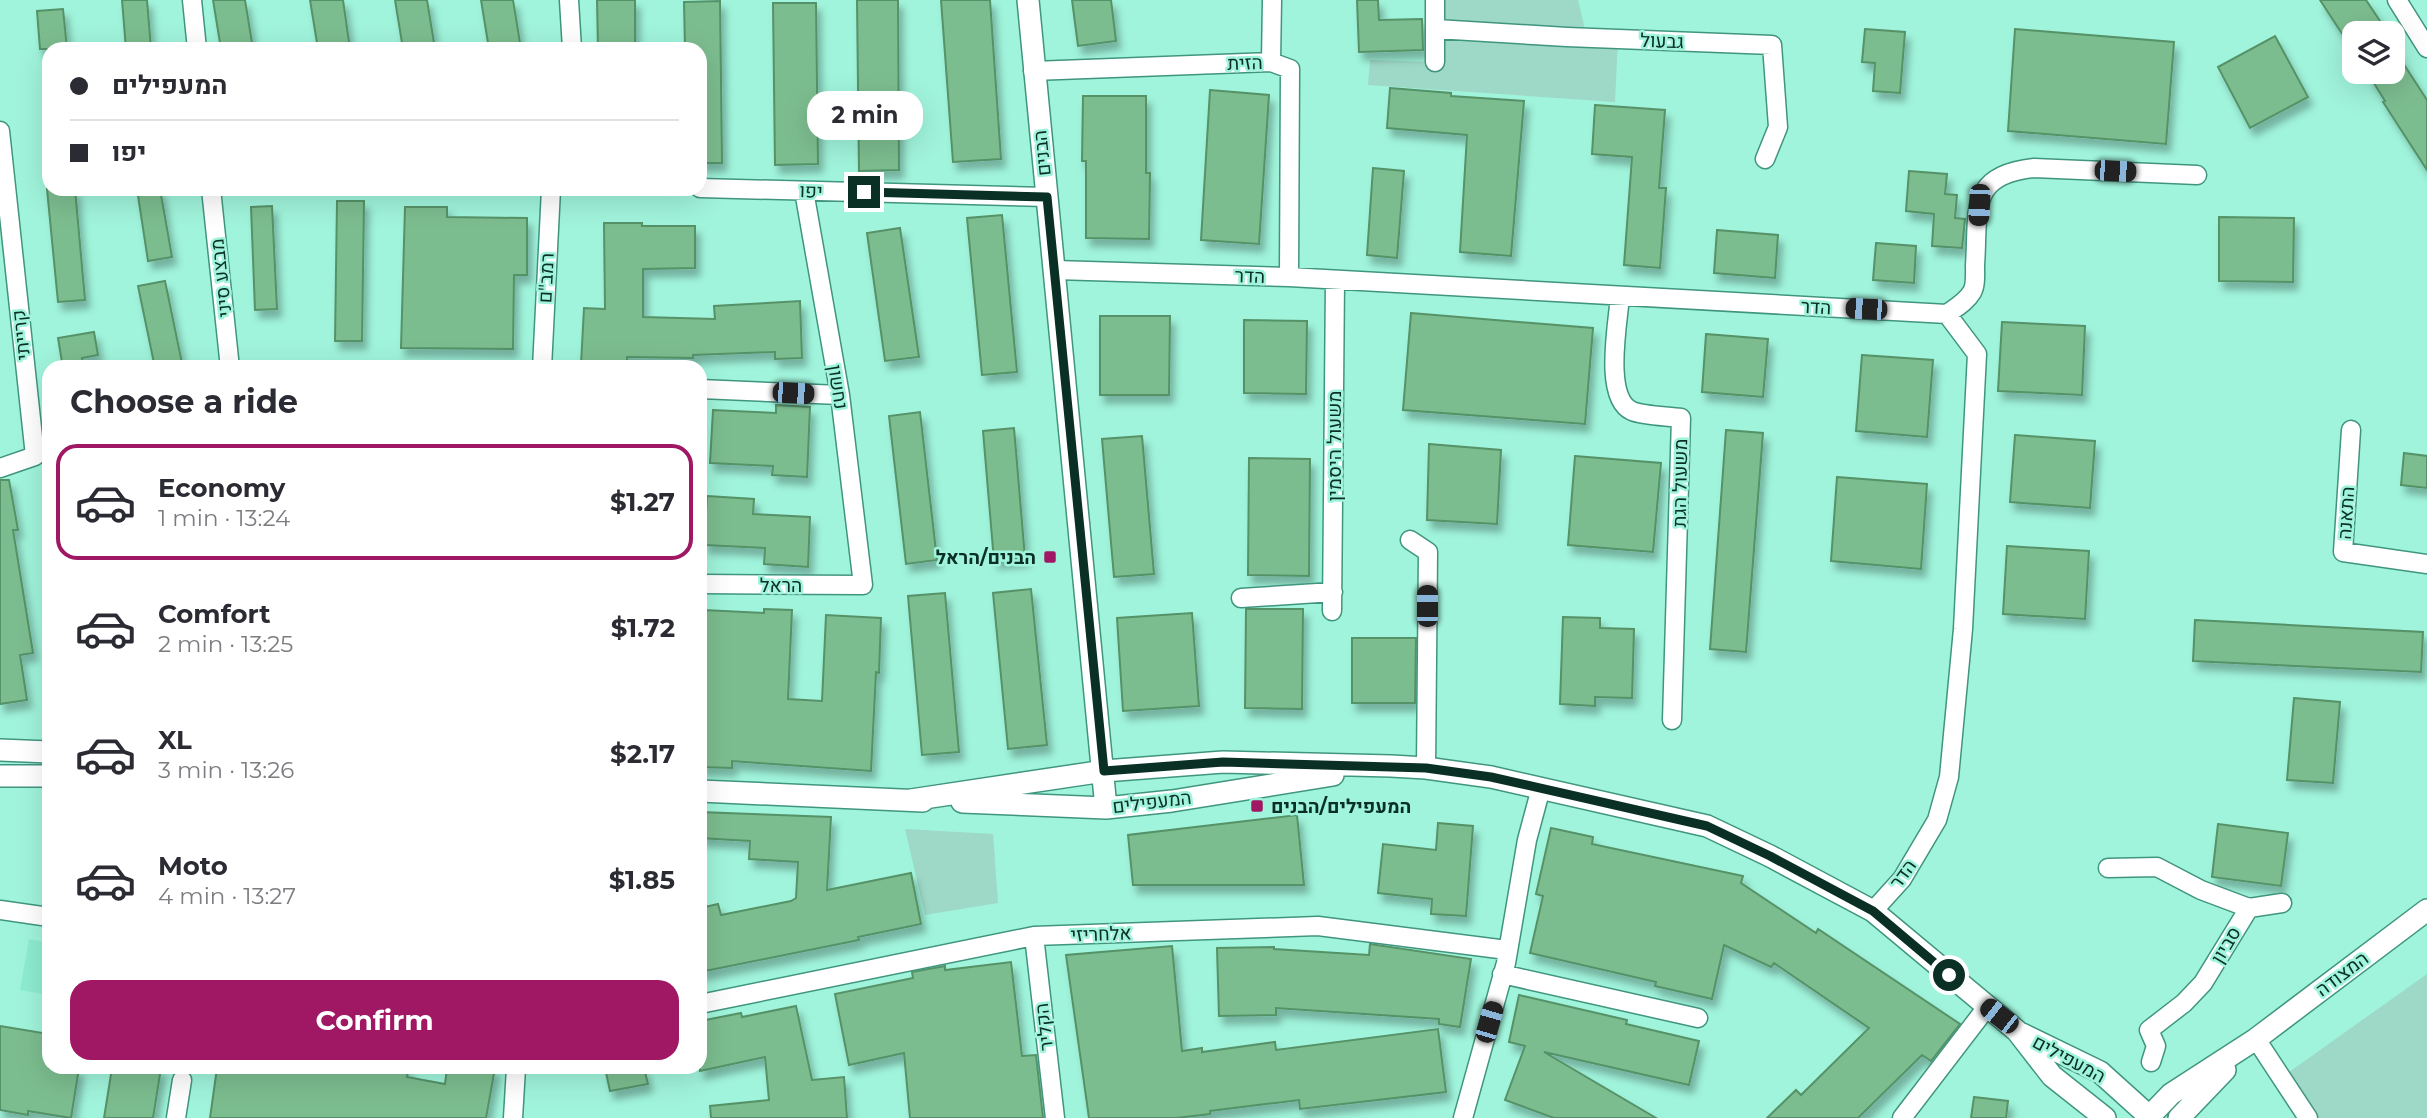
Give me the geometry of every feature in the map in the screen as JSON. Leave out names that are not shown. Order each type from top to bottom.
[{"type":"street","points":[[192,0],[196,42]]},
{"type":"street","points":[[569,0],[572,42]]},
{"type":"street","name":"הבנים","points":[[1028,0],[1106,808]]},
{"type":"street","points":[[1435,0],[1435,62]]},
{"type":"street","points":[[2397,0],[2427,48]]},
{"type":"street","points":[[1271,62],[1272,8]]},
{"type":"street","name":"גבעול","points":[[1436,29],[1772,45],[1778,127],[1765,159]]},
{"type":"street","name":"הזית","points":[[1033,71],[1271,62],[1290,69],[1290,277]]},
{"type":"street","name":"קרייתי","points":[[0,131],[35,456],[0,468]]},
{"type":"street","points":[[1947,314],[1966,301],[1974,289],[1979,205],[1984,191],[1994,178],[2013,170],[2034,168],[2197,175]]},
{"type":"street","name":"יפו","points":[[707,188],[1047,197]]},
{"type":"street","name":"נחשון","points":[[804,191],[840,396],[863,585]]},
{"type":"street","name":"מבצע סיני","points":[[212,196],[229,360]]},
{"type":"street","name":"רמב\"ם","points":[[542,360],[551,196]]},
{"type":"street","name":"הדר","points":[[1055,270],[1290,277],[1947,314],[1977,354],[1963,629],[1949,777],[1937,820],[1902,879],[1873,911]]},
{"type":"street","name":"משעול היסמין","points":[[1332,611],[1335,280]]},
{"type":"street","name":"משעול הגת","points":[[1620,296],[1614,381],[1618,398],[1631,411],[1681,418],[1672,720]]},
{"type":"street","points":[[707,388],[840,396]]},
{"type":"street","name":"התאנה","points":[[2351,430],[2343,552],[2427,564]]},
{"type":"street","points":[[1410,540],[1428,552],[1426,768]]},
{"type":"street","name":"הראל","points":[[707,584],[863,585]]},
{"type":"street","points":[[1241,598],[1333,592]]},
{"type":"street","points":[[0,750],[42,752]]},
{"type":"street","name":"המעפילים","points":[[911,800],[1104,771],[1223,762],[1391,766],[1491,777],[1707,826],[1873,911],[2017,1031],[2100,1072],[2149,1117]]},
{"type":"street","name":"המעפילים","points":[[707,791],[1106,808],[1172,801],[1391,766]]},
{"type":"street","points":[[0,776],[42,776]]},
{"type":"street","points":[[1463,1118],[1502,974],[1527,840],[1541,789]]},
{"type":"street","name":"סביון","points":[[2108,868],[2157,867],[2201,890],[2249,908],[2203,983],[2184,1003],[2149,1030],[2156,1046],[2151,1062]]},
{"type":"street","points":[[2249,908],[2282,903]]},
{"type":"street","name":"המצודה","points":[[2149,1117],[2171,1094],[2256,1039],[2427,909]]},
{"type":"street","points":[[0,910],[42,917]]},
{"type":"street","name":"אלחריזי","points":[[707,1003],[1034,936],[1318,926],[1507,950]]},
{"type":"street","name":"הקליר","points":[[1034,936],[1055,1118]]},
{"type":"street","points":[[1502,974],[1698,1018]]},
{"type":"street","points":[[1902,1118],[1987,1007]]},
{"type":"street","name":"המעפילים","points":[[2017,1031],[2052,1076],[2105,1118]]},
{"type":"street","points":[[2256,1039],[2308,1118]]},
{"type":"street","name":"המצודה","points":[[2179,1118],[2256,1039]]},
{"type":"street","points":[[513,1118],[516,1074]]},
{"type":"street","points":[[176,1118],[182,1080]]},
{"type":"shaded area","points":[[1435,0],[1578,0],[1587,38],[1618,39],[1615,102],[1368,85],[1370,60],[1435,62]]},
{"type":"shaded area","points":[[905,829],[993,834],[998,903],[925,915]]},
{"type":"shaded area","points":[[29,939],[42,942],[42,994],[20,990]]},
{"type":"shaded area","points":[[2427,974],[2427,1118],[2311,1118],[2282,1077]]},
{"type":"building","points":[[122,0],[147,0],[150,42],[125,42]]},
{"type":"building","points":[[213,0],[245,0],[252,42],[220,42]]},
{"type":"building","points":[[310,0],[343,0],[349,42],[317,42]]},
{"type":"building","points":[[395,0],[427,0],[434,42],[402,42]]},
{"type":"building","points":[[481,0],[513,0],[520,42],[488,42]]},
{"type":"building","points":[[597,0],[635,0],[635,42],[598,42]]},
{"type":"building","points":[[857,0],[898,0],[899,170],[859,171]]},
{"type":"building","points":[[941,0],[990,0],[1001,159],[953,162]]},
{"type":"building","points":[[1072,0],[1111,0],[1116,41],[1078,46]]},
{"type":"building","points":[[1357,0],[1378,0],[1379,20],[1422,19],[1423,50],[1359,52]]},
{"type":"building","points":[[2320,0],[2366,0],[2380,21],[2342,21],[2342,34]]},
{"type":"building","points":[[720,1],[722,163],[707,163],[707,42],[685,42],[684,2]]},
{"type":"building","points":[[773,3],[816,3],[818,164],[775,165]]},
{"type":"building","points":[[63,9],[66,42],[42,42],[40,49],[37,11]]},
{"type":"building","points":[[1865,29],[1905,32],[1900,93],[1873,91],[1875,63],[1862,62]]},
{"type":"building","points":[[2015,29],[2174,42],[2166,144],[2008,131]]},
{"type":"building","points":[[2275,36],[2308,97],[2250,128],[2218,67]]},
{"type":"building","points":[[2405,66],[2427,100],[2427,170],[2383,102],[2385,101],[2374,84],[2405,84]]},
{"type":"building","points":[[1390,88],[1524,101],[1511,256],[1460,252],[1467,135],[1387,128]]},
{"type":"building","points":[[1210,90],[1269,95],[1259,244],[1201,240]]},
{"type":"building","points":[[1083,96],[1146,96],[1146,173],[1150,173],[1149,239],[1086,238],[1086,161],[1082,161]]},
{"type":"building","points":[[1595,105],[1665,110],[1659,188],[1666,188],[1660,268],[1624,265],[1632,157],[1592,154]]},
{"type":"building","points":[[1373,168],[1404,171],[1397,258],[1367,255]]},
{"type":"building","points":[[1909,171],[1947,174],[1945,194],[1957,195],[1955,218],[1965,219],[1962,248],[1932,246],[1934,214],[1906,211]]},
{"type":"building","points":[[48,196],[76,196],[85,300],[58,302]]},
{"type":"building","points":[[138,196],[161,196],[172,257],[148,261]]},
{"type":"building","points":[[337,201],[364,201],[362,341],[335,341]]},
{"type":"building","points":[[272,206],[277,309],[255,310],[251,207]]},
{"type":"building","points":[[405,207],[447,207],[447,217],[527,218],[527,275],[514,275],[513,349],[401,348]]},
{"type":"building","points":[[1002,215],[1017,372],[982,375],[967,218]]},
{"type":"building","points":[[2219,217],[2294,218],[2293,282],[2219,281]]},
{"type":"building","points":[[604,223],[695,226],[695,268],[643,269],[643,317],[715,319],[714,306],[800,301],[802,358],[775,359],[775,352],[693,355],[693,358],[627,357],[627,360],[581,360],[584,308],[605,309]]},
{"type":"building","points":[[900,228],[919,357],[885,361],[867,233]]},
{"type":"building","points":[[1717,230],[1778,235],[1775,278],[1714,273]]},
{"type":"building","points":[[1876,243],[1916,246],[1914,283],[1873,280]]},
{"type":"building","points":[[165,281],[181,360],[153,360],[138,286]]},
{"type":"building","points":[[1411,313],[1593,328],[1585,424],[1403,410]]},
{"type":"building","points":[[1100,316],[1170,316],[1169,395],[1100,395]]},
{"type":"building","points":[[1244,320],[1307,321],[1306,394],[1244,393]]},
{"type":"building","points":[[2002,322],[2085,326],[2082,395],[1998,391]]},
{"type":"building","points":[[94,332],[98,355],[82,360],[62,360],[58,338]]},
{"type":"building","points":[[1706,334],[1768,339],[1763,397],[1702,392]]},
{"type":"building","points":[[1862,355],[1933,360],[1927,437],[1856,431]]},
{"type":"building","points":[[776,405],[810,407],[807,477],[772,475],[773,466],[710,463],[713,410],[776,413]]},
{"type":"building","points":[[920,412],[937,560],[906,564],[889,416]]},
{"type":"building","points":[[1014,428],[1025,558],[994,561],[983,431]]},
{"type":"building","points":[[1726,430],[1763,433],[1746,652],[1710,649]]},
{"type":"building","points":[[2015,435],[2095,441],[2090,508],[2010,502]]},
{"type":"building","points":[[1142,436],[1154,574],[1114,577],[1102,439]]},
{"type":"building","points":[[1429,444],[1501,450],[1497,524],[1427,520]]},
{"type":"building","points":[[2404,453],[2427,456],[2427,488],[2401,485]]},
{"type":"building","points":[[1575,456],[1661,463],[1653,552],[1568,545]]},
{"type":"building","points":[[1249,458],[1310,459],[1309,576],[1248,575]]},
{"type":"building","points":[[1837,477],[1927,484],[1921,569],[1831,561]]},
{"type":"building","points":[[0,480],[9,480],[18,530],[13,530],[33,653],[20,655],[27,700],[0,704]]},
{"type":"building","points":[[707,496],[754,499],[753,514],[810,517],[808,567],[764,564],[765,548],[707,545]]},
{"type":"building","points":[[2007,546],[2089,551],[2085,619],[2003,614]]},
{"type":"building","points":[[1031,589],[1047,745],[1008,749],[993,593]]},
{"type":"building","points":[[945,593],[959,752],[922,755],[908,596]]},
{"type":"building","points":[[764,609],[792,610],[788,699],[822,701],[826,615],[881,618],[871,771],[732,761],[732,768],[707,767],[707,610],[764,613]]},
{"type":"building","points":[[1246,609],[1303,609],[1302,709],[1245,708]]},
{"type":"building","points":[[1192,613],[1199,706],[1123,711],[1117,618]]},
{"type":"building","points":[[1563,617],[1600,618],[1600,628],[1634,629],[1632,698],[1595,697],[1595,706],[1560,704]]},
{"type":"building","points":[[2195,620],[2423,632],[2421,672],[2193,661]]},
{"type":"building","points":[[1352,638],[1416,638],[1415,703],[1352,703]]},
{"type":"building","points":[[2294,698],[2340,702],[2333,783],[2287,780]]},
{"type":"building","points":[[707,812],[831,817],[827,890],[911,873],[921,924],[858,937],[859,940],[707,971],[707,906],[718,904],[721,915],[796,898],[798,862],[749,859],[750,841],[707,838]]},
{"type":"building","points":[[1297,815],[1304,885],[1133,885],[1128,835]]},
{"type":"building","points":[[1438,823],[1473,826],[1466,916],[1431,914],[1432,899],[1378,893],[1383,844],[1436,850]]},
{"type":"building","points":[[2218,824],[2288,833],[2281,886],[2212,877]]},
{"type":"building","points":[[1551,828],[1593,837],[1592,844],[1743,876],[1741,883],[1816,933],[1818,929],[1960,1024],[1931,1061],[1922,1055],[1858,1118],[1767,1118],[1796,1090],[1801,1095],[1869,1028],[1774,963],[1771,967],[1724,945],[1712,999],[1655,986],[1656,982],[1530,953],[1543,896],[1536,894]]},
{"type":"building","points":[[1370,944],[1471,959],[1460,1027],[1439,1024],[1439,1019],[1276,1008],[1276,1015],[1219,1016],[1217,948],[1274,947],[1369,955]]},
{"type":"building","points":[[1172,946],[1182,1051],[1202,1048],[1202,1052],[1275,1042],[1276,1050],[1438,1029],[1446,1092],[1300,1109],[1299,1100],[1176,1118],[1089,1118],[1066,955]]},
{"type":"building","points":[[1011,962],[1022,1056],[1036,1055],[1043,1118],[910,1118],[904,1053],[849,1065],[835,994],[913,978],[912,972],[945,966],[945,970]]},
{"type":"building","points":[[1519,995],[1627,1020],[1626,1024],[1699,1041],[1689,1085],[1544,1052],[1656,1118],[1554,1118],[1505,1100],[1525,1046],[1509,1042]]},
{"type":"building","points":[[796,1006],[812,1080],[844,1077],[847,1118],[711,1118],[710,1106],[769,1100],[765,1057],[707,1069],[707,1020],[741,1013],[742,1017]]},
{"type":"building","points":[[0,1026],[42,1033],[42,1074],[78,1074],[71,1118],[28,1111],[28,1115],[0,1110]]},
{"type":"building","points":[[111,1074],[160,1074],[153,1118],[104,1118]]},
{"type":"building","points":[[216,1074],[408,1074],[407,1077],[445,1084],[446,1074],[494,1074],[486,1118],[210,1118]]},
{"type":"building","points":[[606,1074],[646,1074],[648,1084],[610,1091]]},
{"type":"building","points":[[1974,1097],[2008,1101],[2006,1118],[1971,1118]]},
{"type":"place","name":"הבנים/הראל","points":[[1050,557]]},
{"type":"place","name":"המעפילים/הבנים","points":[[1257,806]]},
{"type":"route","points":[[864,192],[1047,197],[1104,771],[1223,762],[1426,768],[1491,777],[1707,826],[1873,911],[1949,975]]}]
